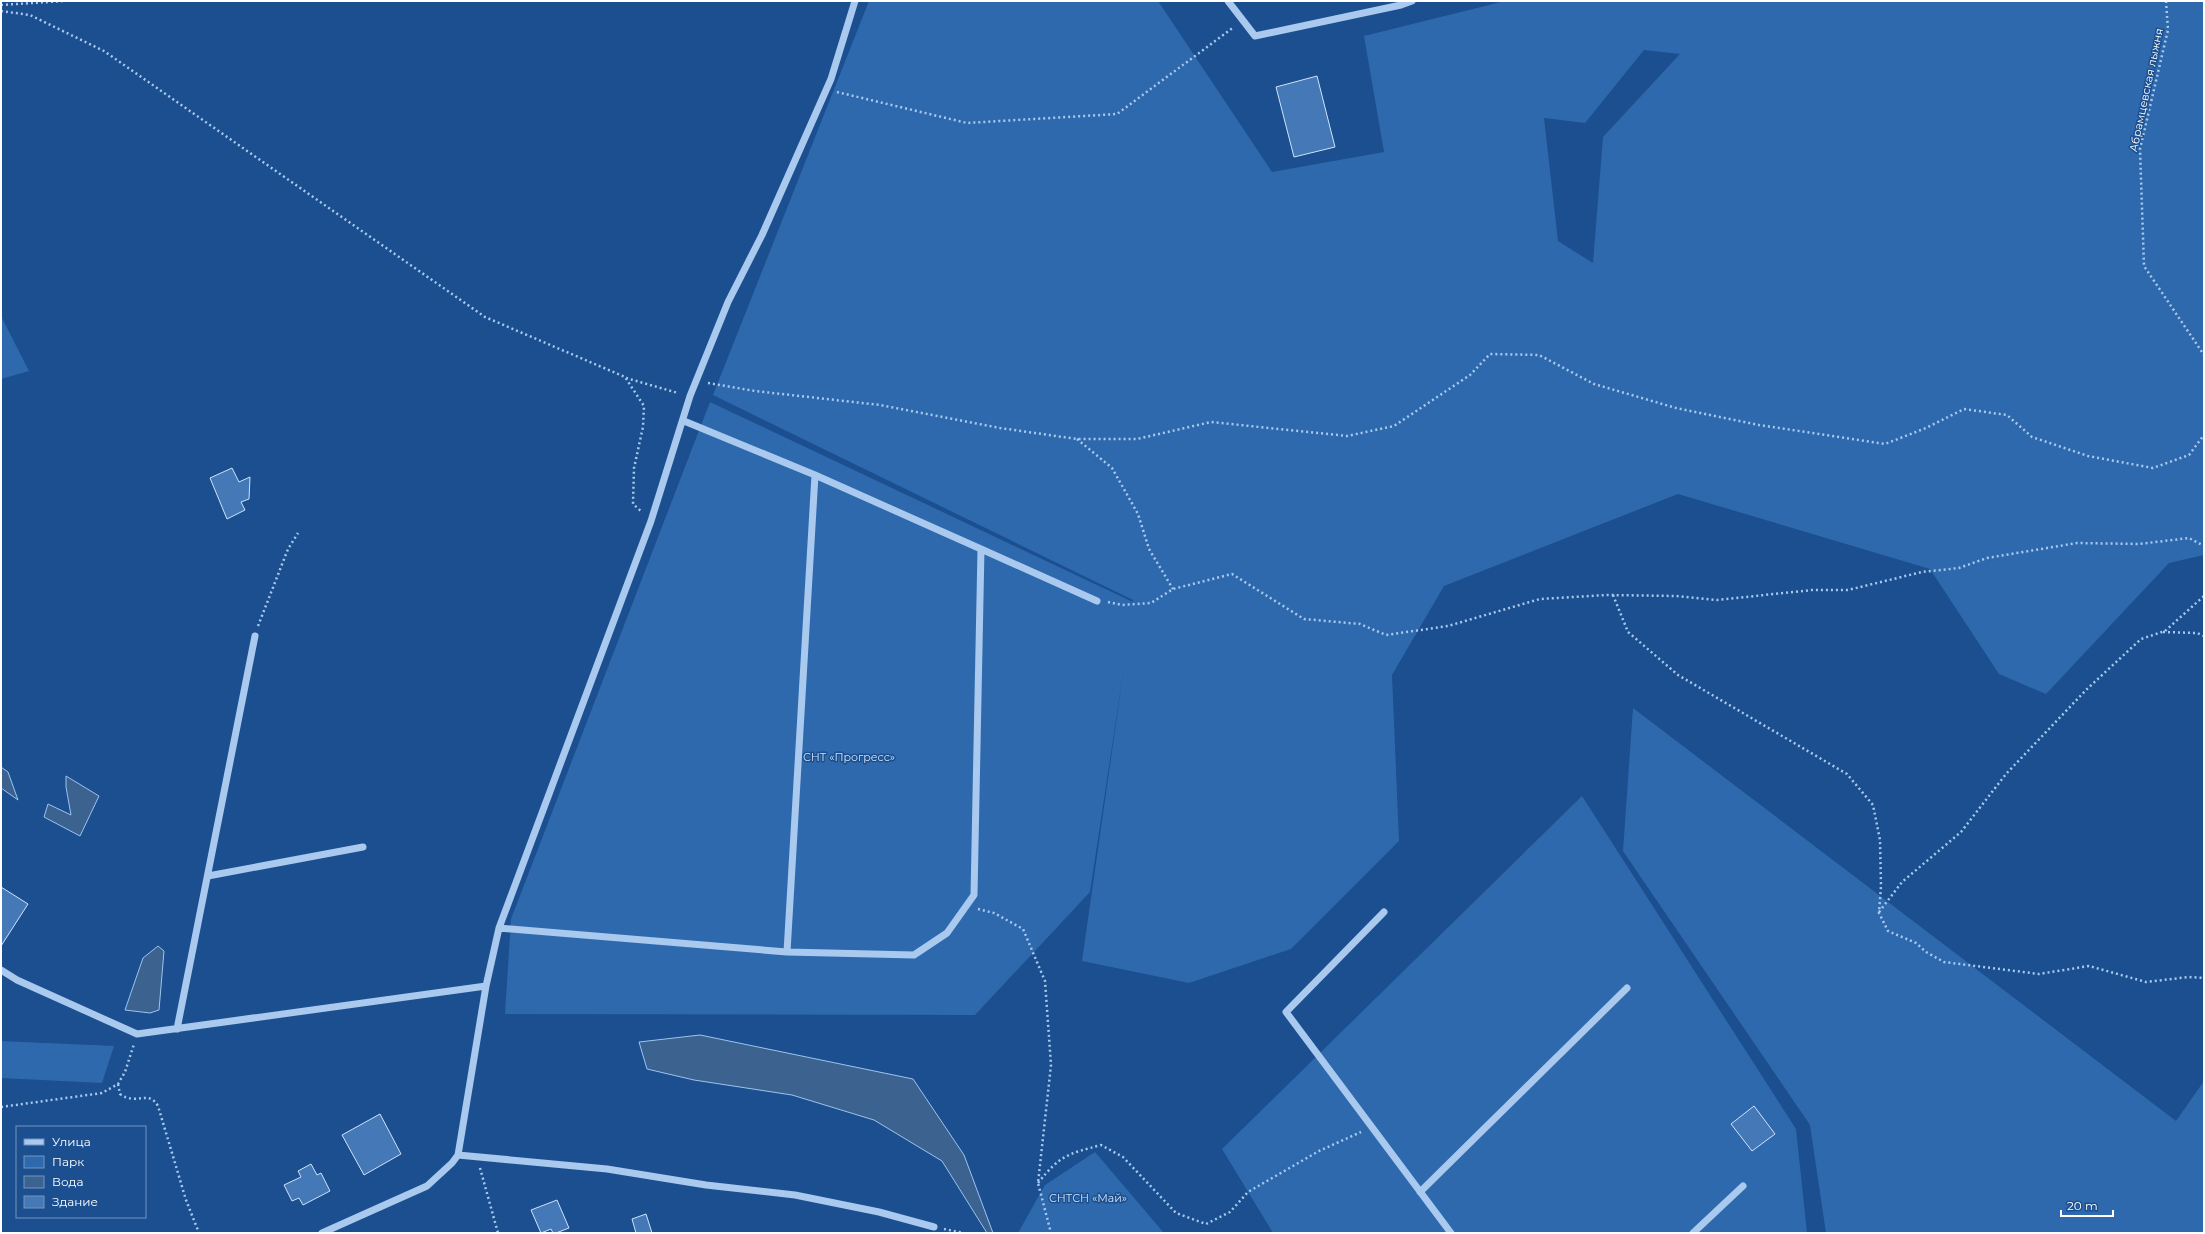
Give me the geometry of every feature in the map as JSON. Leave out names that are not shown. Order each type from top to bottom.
[{"type":"street","points":[[322,1233],[427,1186],[452,1163],[458,1155],[486,986],[499,928],[651,521],[684,421],[690,396],[698,381],[728,302],[762,235],[831,79],[854,1]]},
{"type":"street","points":[[1228,1],[1255,36],[1401,5],[1412,1]]},
{"type":"street","points":[[684,421],[815,475],[1097,600]]},
{"type":"street","points":[[786,952],[815,475]]},
{"type":"street","points":[[499,928],[786,952],[914,955],[947,933],[974,895],[981,549]]},
{"type":"street","points":[[177,1029],[255,636]]},
{"type":"street","points":[[208,876],[363,847]]},
{"type":"street","points":[[1384,912],[1286,1012],[1371,1128],[1451,1233]]},
{"type":"street","points":[[1,970],[16,980],[137,1034],[486,986]]},
{"type":"street","points":[[1420,1192],[1627,988]]},
{"type":"street","points":[[458,1155],[607,1169],[706,1185],[795,1195],[879,1212],[934,1227]]},
{"type":"street","points":[[1693,1233],[1743,1186]]},
{"type":"path","points":[[1,4],[64,1]]},
{"type":"path","name":"Абрамцевская лыжня","points":[[2166,1],[2168,30],[2140,149],[2144,266],[2204,355]]},
{"type":"path","points":[[1,11],[30,15],[104,52],[485,317],[625,378],[690,396]]},
{"type":"path","points":[[833,91],[967,123],[1117,114],[1243,21]]},
{"type":"path","points":[[698,381],[755,391],[880,405],[1000,428],[1077,439],[1137,439],[1211,422],[1347,436],[1394,426],[1470,375],[1490,354],[1539,355],[1594,384],[1676,408],[1760,425],[1886,444],[1926,428],[1964,409],[2007,415],[2032,437],[2088,456],[2153,468],[2188,455],[2204,435]]},
{"type":"path","points":[[625,378],[644,406],[643,427],[634,468],[634,504],[651,521]]},
{"type":"path","points":[[1077,439],[1112,468],[1138,514],[1149,549],[1173,589]]},
{"type":"path","points":[[255,636],[271,589],[288,550],[298,533]]},
{"type":"path","points":[[1097,600],[1122,605],[1151,603],[1173,589],[1232,574],[1304,619],[1360,624],[1386,635],[1448,626],[1540,599],[1613,595],[1676,596],[1717,600],[1812,590],[1848,590],[1922,572],[1959,568],[1987,558],[2077,543],[2139,544],[2189,538],[2204,546]]},
{"type":"path","points":[[1613,595],[1628,632],[1678,675],[1847,774],[1874,805],[1880,840],[1881,886],[1879,913],[1888,931],[1916,943],[1944,962],[2039,974],[2089,966],[2146,982],[2189,977],[2204,978]]},
{"type":"path","points":[[1879,913],[1902,882],[1961,832],[2006,774],[2087,690],[2141,639],[2166,630],[2204,596]]},
{"type":"path","points":[[2161,632],[2197,633],[2204,636]]},
{"type":"path","points":[[966,906],[994,913],[1023,929],[1044,981],[1051,1065],[1038,1183],[1051,1233]]},
{"type":"path","points":[[1,1107],[102,1093],[118,1084],[125,1072],[137,1034]]},
{"type":"path","points":[[118,1084],[120,1094],[125,1097],[133,1100],[148,1097],[154,1100],[158,1106],[186,1200],[199,1233]]},
{"type":"path","points":[[1038,1183],[1053,1164],[1073,1152],[1101,1145],[1123,1157],[1176,1213],[1206,1224],[1230,1212],[1248,1192],[1319,1151],[1371,1128]]},
{"type":"path","points":[[476,1156],[498,1233]]},
{"type":"path","points":[[934,1227],[964,1233]]},
{"type":"green space","name":"СНТ «Прогресс»","points":[[869,1],[1158,1],[1272,172],[1384,152],[1364,36],[1505,1],[2204,1],[2204,555],[2169,563],[2046,694],[1999,674],[1930,569],[1678,494],[1444,586],[1392,675],[1399,841],[1291,949],[1189,983],[1082,961],[1124,667],[1090,892],[975,1015],[505,1014],[511,919],[710,402],[1133,602],[1133,600],[713,395]],"holes":[[[1644,50],[1680,54],[1603,137],[1593,263],[1558,241],[1544,118],[1585,123]]]},
{"type":"green space","points":[[1,316],[29,371],[1,379]]},
{"type":"green space","points":[[1633,708],[2176,1121],[2204,1081],[2204,1233],[1826,1233],[1810,1125],[1623,851]]},
{"type":"green space","points":[[1582,796],[1796,1129],[1807,1233],[1273,1233],[1222,1149]]},
{"type":"green space","points":[[1,1041],[114,1046],[102,1083],[1,1078]]},
{"type":"green space","name":"СНТСН «Май»","points":[[1095,1152],[1164,1233],[1018,1233],[1045,1185]]},
{"type":"water","points":[[1,767],[8,772],[18,800],[1,788]]},
{"type":"water","points":[[66,776],[99,796],[80,836],[44,817],[48,804],[71,815],[66,787]]},
{"type":"water","points":[[158,946],[164,951],[159,1010],[150,1013],[125,1010],[143,958]]},
{"type":"water","points":[[700,1035],[913,1079],[964,1155],[993,1233],[987,1233],[942,1161],[874,1120],[792,1095],[694,1080],[647,1069],[639,1042]]},
{"type":"building","points":[[1317,76],[1335,147],[1294,157],[1276,87]]},
{"type":"building","points":[[232,468],[239,482],[250,477],[249,499],[241,502],[245,510],[227,519],[210,478]]},
{"type":"building","points":[[1,887],[28,904],[1,946]]},
{"type":"building","points":[[1754,1106],[1775,1134],[1752,1151],[1731,1124]]},
{"type":"building","points":[[380,1114],[401,1154],[364,1175],[342,1135]]},
{"type":"building","points":[[311,1164],[317,1175],[321,1173],[330,1191],[303,1205],[299,1198],[292,1201],[284,1185],[301,1177],[298,1171]]},
{"type":"building","points":[[557,1200],[569,1228],[556,1233],[553,1233],[551,1229],[541,1233],[531,1210]]},
{"type":"building","points":[[646,1214],[652,1233],[636,1233],[632,1219]]}]
